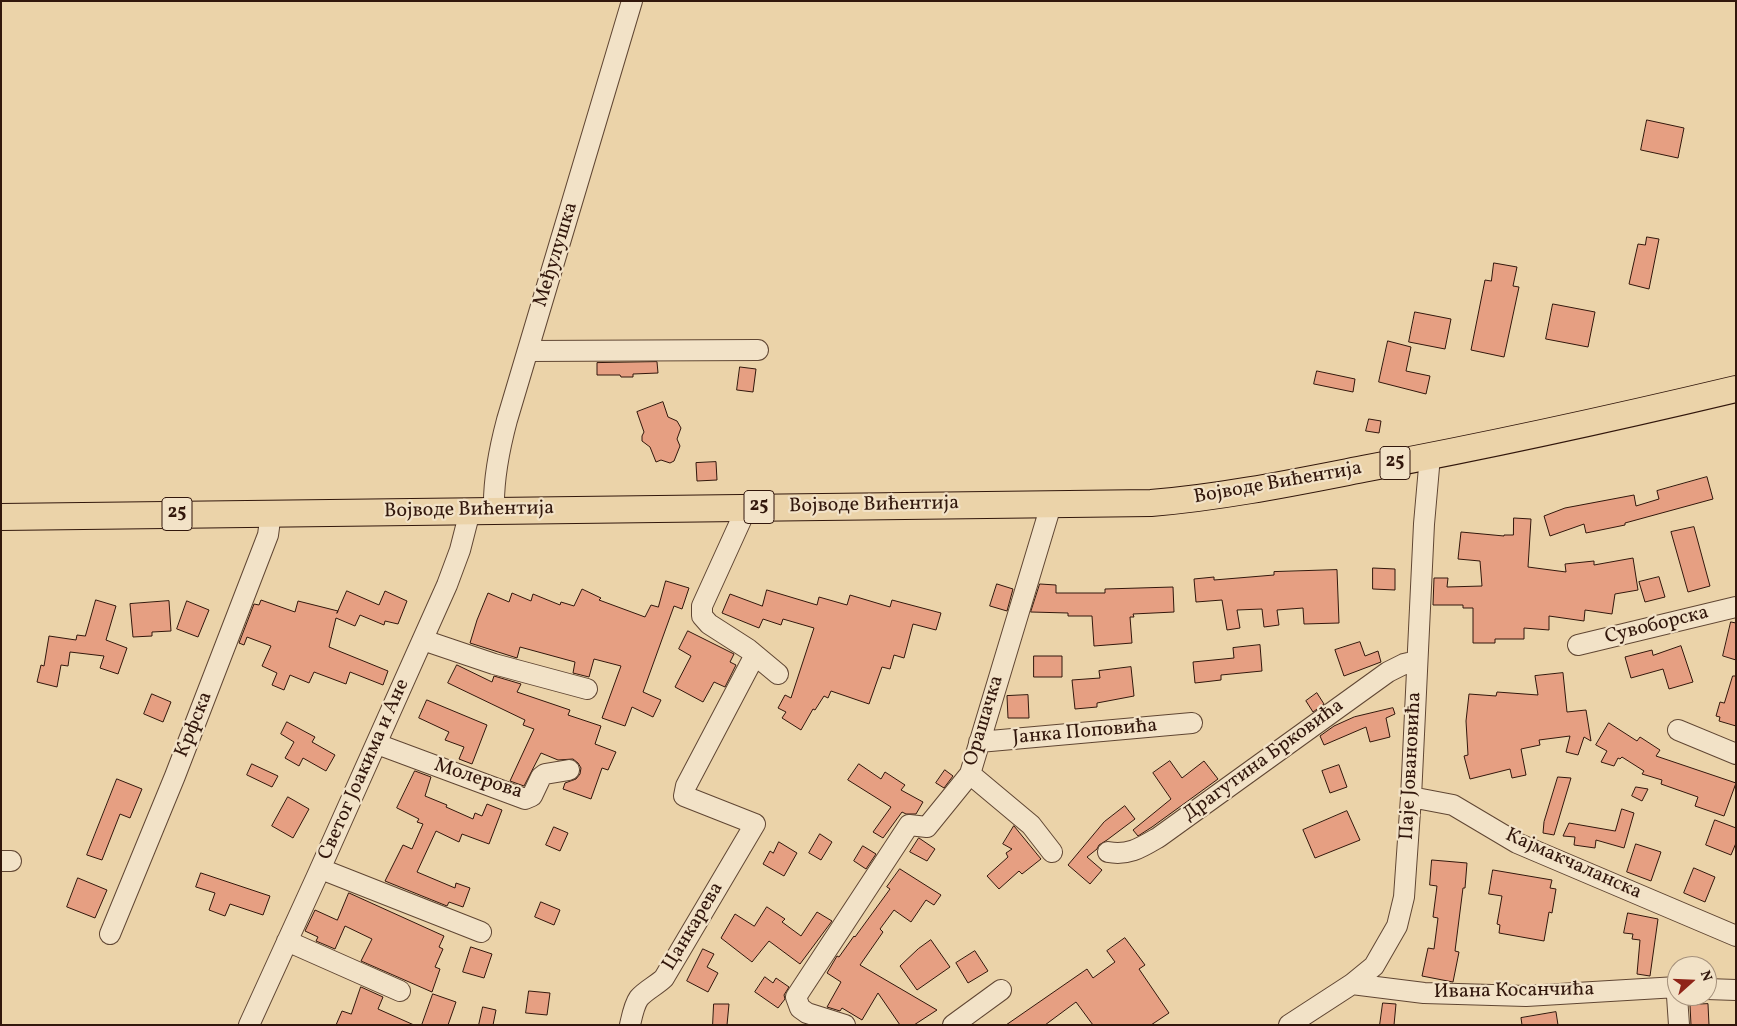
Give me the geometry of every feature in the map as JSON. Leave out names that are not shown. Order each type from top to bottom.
[{"type":"main road","name":"Војводе Вићентија","points":[[1,516],[1126,504],[1184,500],[1278,485],[1430,456],[1580,425],[1736,389]]},
{"type":"street","name":"Међулушка","points":[[482,510],[494,480],[497,459],[507,420],[632,1]]},
{"type":"street","points":[[528,352],[758,350]]},
{"type":"street","name":"Паје Јовановића","points":[[1289,1025],[1352,984],[1374,966],[1398,926],[1404,897],[1411,797],[1424,524],[1430,456]]},
{"type":"street","name":"Орашачка","points":[[845,1025],[807,1014],[800,1008],[796,997],[909,825],[927,827],[970,774],[1051,504]]},
{"type":"street","points":[[747,507],[701,611],[702,616],[709,624],[755,655],[778,674]]},
{"type":"street","name":"Светог Јоакима и Ане","points":[[249,1025],[423,640],[460,550],[482,510]]},
{"type":"street","name":"Крфска","points":[[110,934],[268,535],[271,513]]},
{"type":"street","name":"Сувоборска","points":[[1578,645],[1736,606]]},
{"type":"street","points":[[423,640],[494,664],[587,689]]},
{"type":"street","name":"Цанкарева","points":[[630,1025],[637,1002],[641,996],[664,978],[755,824],[684,796],[686,786],[755,655]]},
{"type":"street","name":"Драгутина Брковића","points":[[1108,852],[1116,854],[1130,852],[1159,837],[1388,672],[1404,664],[1417,661]]},
{"type":"street","name":"Јанка Поповића","points":[[979,742],[1192,723]]},
{"type":"street","points":[[1678,730],[1736,754]]},
{"type":"street","name":"Молерова","points":[[376,744],[525,799],[532,796],[541,777],[545,774],[569,770]]},
{"type":"street","points":[[970,774],[1031,825],[1052,852]]},
{"type":"street","name":"Кајмакчаланска","points":[[1411,797],[1454,804],[1517,843],[1736,936]]},
{"type":"street","points":[[321,868],[481,932]]},
{"type":"street","points":[[287,941],[400,991]]},
{"type":"street","name":"Ивана Косанчића","points":[[1352,984],[1424,993],[1526,996],[1667,988]]},
{"type":"street","points":[[1717,989],[1736,990]]},
{"type":"street","points":[[952,1025],[1001,990]]},
{"type":"street","points":[[1678,1006],[1679,1025]]},
{"type":"building","points":[[1647,120],[1684,128],[1678,158],[1641,150]]},
{"type":"building","points":[[1647,237],[1659,239],[1649,289],[1629,284],[1638,244],[1645,245]]},
{"type":"building","points":[[1494,263],[1517,267],[1513,286],[1519,287],[1504,357],[1471,350],[1485,280],[1491,281]]},
{"type":"building","points":[[1553,304],[1595,312],[1588,347],[1546,339]]},
{"type":"building","points":[[1415,312],[1451,319],[1445,349],[1409,342]]},
{"type":"building","points":[[1388,341],[1411,347],[1406,371],[1430,376],[1426,394],[1379,382]]},
{"type":"building","points":[[657,362],[658,373],[633,374],[633,377],[597,375],[597,363]]},
{"type":"building","points":[[740,367],[756,369],[753,392],[737,390]]},
{"type":"building","points":[[1317,371],[1355,379],[1353,392],[1314,384]]},
{"type":"building","points":[[663,402],[668,417],[677,421],[681,428],[677,439],[680,446],[674,461],[670,463],[661,460],[656,462],[650,447],[642,441],[644,432],[637,412]]},
{"type":"building","points":[[1369,419],[1381,421],[1379,433],[1366,431]]},
{"type":"building","points":[[716,462],[717,480],[697,481],[696,463]]},
{"type":"building","points":[[1707,477],[1713,499],[1625,523],[1625,525],[1586,533],[1584,524],[1550,536],[1544,516],[1565,508],[1634,495],[1636,506],[1659,499],[1657,491]]},
{"type":"building","points":[[1514,518],[1531,519],[1528,567],[1566,572],[1565,564],[1594,561],[1594,565],[1633,558],[1638,590],[1615,594],[1612,614],[1585,610],[1584,621],[1549,616],[1549,630],[1524,628],[1524,639],[1495,639],[1495,643],[1473,643],[1473,608],[1463,608],[1463,605],[1433,605],[1434,578],[1448,578],[1447,587],[1482,586],[1480,561],[1458,559],[1461,532],[1504,536],[1513,535]]},
{"type":"building","points":[[1694,527],[1710,586],[1688,592],[1671,532]]},
{"type":"building","points":[[1373,568],[1395,569],[1395,590],[1373,589]]},
{"type":"building","points":[[1337,570],[1339,623],[1304,624],[1303,608],[1277,610],[1279,625],[1264,627],[1262,609],[1237,610],[1240,628],[1227,630],[1222,600],[1196,602],[1194,579],[1214,577],[1214,580],[1274,575],[1274,572]]},
{"type":"building","points":[[1659,577],[1665,597],[1645,602],[1639,582]]},
{"type":"building","points":[[666,581],[689,588],[682,609],[674,606],[643,692],[661,700],[653,717],[632,707],[625,726],[602,718],[621,666],[594,659],[589,677],[573,673],[575,662],[520,647],[517,658],[470,643],[488,593],[509,602],[512,593],[531,601],[533,594],[560,605],[561,602],[574,606],[582,589],[601,598],[599,600],[645,617],[651,605],[658,607]]},
{"type":"building","points":[[997,584],[1013,589],[1007,611],[990,606]]},
{"type":"building","points":[[1040,584],[1056,585],[1056,593],[1105,593],[1105,589],[1173,587],[1174,612],[1133,614],[1134,617],[1130,617],[1132,643],[1094,646],[1092,616],[1068,616],[1068,613],[1031,612]]},
{"type":"building","points":[[767,590],[817,605],[819,597],[847,605],[850,595],[890,607],[892,600],[941,613],[936,630],[913,624],[904,658],[894,655],[890,669],[882,667],[869,704],[831,691],[828,698],[824,696],[815,710],[813,709],[801,730],[782,718],[786,712],[778,708],[785,695],[791,698],[814,628],[783,619],[781,625],[763,619],[759,628],[722,613],[730,594],[762,606]]},
{"type":"building","points":[[347,591],[379,605],[385,591],[407,601],[398,624],[385,621],[384,625],[360,615],[355,626],[336,618],[329,647],[388,671],[383,685],[350,672],[346,684],[314,672],[309,683],[290,675],[284,690],[272,685],[277,673],[262,666],[271,646],[247,637],[244,645],[239,643],[254,604],[259,605],[261,600],[295,612],[298,601],[338,611]]},
{"type":"building","points":[[96,600],[116,606],[106,640],[127,648],[118,674],[100,668],[104,656],[70,652],[68,666],[61,665],[57,687],[37,682],[41,665],[44,666],[49,636],[76,640],[77,635],[85,636]]},
{"type":"building","points":[[169,601],[171,631],[152,632],[152,636],[133,637],[130,604]]},
{"type":"building","points":[[187,601],[209,610],[198,637],[177,629]]},
{"type":"building","points":[[1731,622],[1736,623],[1736,660],[1723,656]]},
{"type":"building","points":[[688,631],[734,654],[730,662],[736,665],[725,687],[714,682],[703,702],[675,687],[691,656],[679,649]]},
{"type":"building","points":[[1360,642],[1365,656],[1378,651],[1381,662],[1344,676],[1335,650]]},
{"type":"building","points":[[1260,645],[1262,671],[1221,675],[1221,680],[1195,683],[1193,662],[1234,658],[1233,648]]},
{"type":"building","points":[[1681,646],[1693,682],[1669,689],[1663,669],[1631,678],[1625,657],[1652,650],[1653,655]]},
{"type":"building","points":[[1034,656],[1062,656],[1062,677],[1034,677]]},
{"type":"building","points":[[457,665],[492,682],[494,676],[521,684],[517,692],[570,710],[568,715],[601,726],[595,744],[616,752],[608,770],[602,768],[591,799],[563,789],[565,783],[576,779],[580,774],[581,768],[573,759],[558,760],[541,753],[524,786],[510,781],[534,729],[523,725],[525,720],[448,683]]},
{"type":"building","points":[[1131,667],[1134,696],[1097,703],[1097,707],[1075,709],[1072,680],[1100,678],[1099,671]]},
{"type":"building","points":[[1563,673],[1567,712],[1586,710],[1591,741],[1584,737],[1578,755],[1566,752],[1570,736],[1539,740],[1540,745],[1521,749],[1526,775],[1512,778],[1510,769],[1470,779],[1464,756],[1468,755],[1466,721],[1469,694],[1496,696],[1497,692],[1538,695],[1535,676]]},
{"type":"building","points":[[1733,676],[1736,676],[1736,726],[1719,721],[1720,717],[1716,716],[1720,702],[1724,703]]},
{"type":"building","points":[[1317,693],[1324,704],[1313,712],[1306,701]]},
{"type":"building","points":[[152,694],[171,702],[163,722],[144,714]]},
{"type":"building","points":[[1028,695],[1029,718],[1008,718],[1007,696]]},
{"type":"building","points":[[427,700],[487,725],[472,764],[459,759],[464,747],[445,740],[449,732],[419,718]]},
{"type":"building","points":[[1393,708],[1395,714],[1386,718],[1390,737],[1370,742],[1366,727],[1324,745],[1320,736],[1334,726],[1354,717]]},
{"type":"building","points":[[287,722],[315,737],[312,742],[335,755],[326,771],[303,758],[299,766],[285,758],[294,742],[281,734]]},
{"type":"building","points":[[1609,723],[1637,741],[1640,737],[1660,750],[1656,756],[1736,783],[1724,816],[1695,806],[1698,797],[1661,784],[1662,780],[1642,774],[1644,771],[1622,757],[1618,758],[1614,766],[1601,762],[1607,751],[1596,745]]},
{"type":"building","points":[[1170,761],[1182,778],[1204,761],[1218,779],[1138,836],[1133,830],[1171,799],[1153,773]]},
{"type":"building","points":[[252,764],[278,776],[272,787],[247,775]]},
{"type":"building","points":[[859,764],[881,779],[885,772],[905,785],[901,790],[923,802],[916,814],[902,812],[883,838],[873,832],[891,807],[848,780]]},
{"type":"building","points":[[1339,765],[1347,787],[1330,793],[1322,771]]},
{"type":"building","points":[[945,770],[953,776],[944,788],[936,783]]},
{"type":"building","points":[[415,771],[431,777],[425,796],[447,805],[446,807],[473,819],[475,813],[482,816],[487,804],[502,810],[489,844],[462,834],[459,842],[436,831],[417,872],[455,888],[456,883],[470,888],[463,907],[449,902],[447,906],[385,881],[403,845],[412,849],[423,824],[417,822],[419,819],[397,808]]},
{"type":"building","points":[[1558,777],[1571,778],[1554,835],[1543,833],[1544,822]]},
{"type":"building","points":[[117,779],[142,789],[130,818],[120,814],[102,860],[87,855]]},
{"type":"building","points":[[1636,787],[1648,789],[1642,801],[1632,796]]},
{"type":"building","points":[[288,797],[309,809],[293,838],[272,826]]},
{"type":"building","points":[[1125,806],[1135,819],[1099,845],[1087,857],[1102,870],[1090,884],[1068,865],[1104,822]]},
{"type":"building","points":[[1622,809],[1634,813],[1624,848],[1596,840],[1595,848],[1574,845],[1575,837],[1563,836],[1569,823],[1615,831]]},
{"type":"building","points":[[1347,811],[1360,840],[1315,858],[1303,830]]},
{"type":"building","points":[[1715,820],[1736,828],[1736,843],[1731,855],[1706,845]]},
{"type":"building","points":[[1014,826],[1041,859],[1022,874],[1019,871],[999,889],[987,876],[1008,857],[1006,853],[1012,849],[1003,844]]},
{"type":"building","points":[[554,827],[568,833],[560,851],[546,845]]},
{"type":"building","points":[[820,834],[832,842],[821,860],[809,853]]},
{"type":"building","points":[[919,838],[935,849],[927,861],[910,852]]},
{"type":"building","points":[[779,842],[797,853],[784,876],[763,864],[770,851],[773,853]]},
{"type":"building","points":[[1636,844],[1661,852],[1651,881],[1627,872]]},
{"type":"building","points":[[863,846],[876,854],[866,869],[854,861]]},
{"type":"building","points":[[1432,860],[1467,863],[1455,951],[1459,952],[1453,982],[1422,976],[1428,948],[1434,949],[1438,918],[1433,917],[1437,886],[1430,885]]},
{"type":"building","points":[[1694,868],[1715,877],[1705,902],[1684,893]]},
{"type":"building","points":[[900,869],[941,895],[934,905],[926,900],[911,922],[894,910],[880,929],[883,932],[860,965],[937,1010],[914,1025],[900,1025],[878,993],[862,1020],[842,1008],[840,1011],[827,1007],[841,982],[827,973],[837,956],[839,957],[855,937],[890,889],[887,887]]},
{"type":"building","points":[[1493,870],[1552,880],[1550,888],[1556,889],[1552,913],[1549,912],[1544,941],[1499,933],[1500,925],[1497,924],[1502,896],[1489,894]]},
{"type":"building","points":[[201,873],[270,896],[263,915],[230,904],[225,916],[209,910],[215,893],[196,887]]},
{"type":"building","points":[[78,878],[107,890],[95,918],[67,907]]},
{"type":"building","points":[[349,893],[444,936],[439,947],[443,949],[435,967],[440,969],[432,992],[361,961],[372,939],[345,926],[335,949],[316,941],[318,937],[305,931],[315,910],[337,920]]},
{"type":"building","points":[[541,902],[560,910],[554,925],[535,917]]},
{"type":"building","points":[[767,907],[785,919],[782,922],[801,936],[817,912],[832,921],[800,964],[769,941],[752,962],[721,938],[735,914],[754,926]]},
{"type":"building","points":[[1628,913],[1658,919],[1650,976],[1637,974],[1640,940],[1632,939],[1633,934],[1624,933]]},
{"type":"building","points":[[1125,938],[1145,965],[1139,969],[1169,1013],[1151,1025],[1093,1025],[1076,1002],[1045,1025],[1006,1025],[1087,969],[1093,978],[1115,962],[1107,951]]},
{"type":"building","points":[[931,940],[950,967],[917,990],[900,966]]},
{"type":"building","points":[[471,947],[492,954],[484,978],[463,972]]},
{"type":"building","points":[[703,949],[714,954],[707,967],[718,973],[708,992],[687,981]]},
{"type":"building","points":[[975,951],[988,971],[968,983],[956,963]]},
{"type":"building","points":[[765,977],[773,983],[776,978],[789,987],[784,995],[785,999],[778,1008],[755,992]]},
{"type":"building","points":[[361,987],[383,997],[378,1009],[414,1025],[336,1025],[342,1011],[351,1014]]},
{"type":"building","points":[[529,991],[550,993],[547,1015],[526,1013]]},
{"type":"building","points":[[433,994],[456,1002],[448,1025],[422,1025]]},
{"type":"building","points":[[1383,1003],[1396,1004],[1394,1025],[1380,1025]]},
{"type":"building","points":[[714,1004],[729,1004],[727,1025],[713,1025]]},
{"type":"building","points":[[1690,1006],[1708,1006],[1709,1025],[1691,1025]]},
{"type":"building","points":[[483,1007],[496,1010],[493,1025],[479,1025]]},
{"type":"building","points":[[1556,1012],[1558,1025],[1522,1025],[1521,1018]]}]
